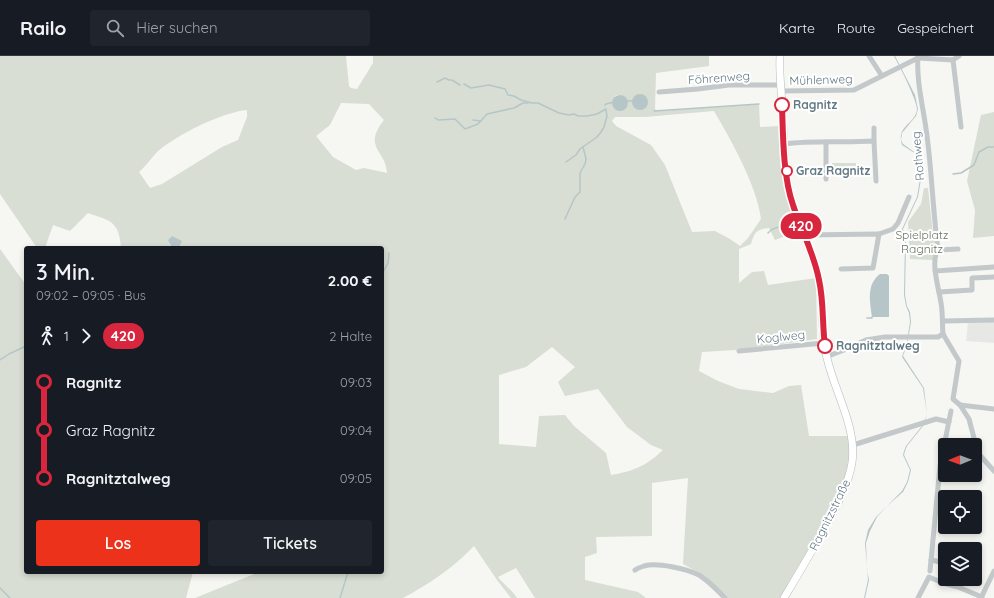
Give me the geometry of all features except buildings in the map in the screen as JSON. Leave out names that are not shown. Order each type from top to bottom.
[{"type":"main road","name":"Ragnitzstraße","points":[[780,56],[784,144],[792,204],[805,235],[820,280],[826,357],[848,422],[853,445],[852,463],[847,484],[810,554],[784,598]]},
{"type":"street","points":[[869,56],[882,76]]},
{"type":"street","points":[[918,57],[953,60],[959,56]]},
{"type":"street","name":"Mühlenweg","points":[[781,88],[854,90],[918,57]]},
{"type":"street","name":"Rothweg","points":[[918,57],[919,78],[927,136],[937,251],[935,271],[943,321],[943,334]]},
{"type":"street","points":[[953,60],[961,128]]},
{"type":"street","name":"Föhrenweg","points":[[658,92],[729,85],[781,88]]},
{"type":"street","points":[[874,128],[876,182]]},
{"type":"street","points":[[784,144],[874,141]]},
{"type":"street","points":[[826,142],[826,179]]},
{"type":"street","points":[[805,235],[879,234],[893,229],[898,223],[909,197]]},
{"type":"street","points":[[842,269],[873,268],[879,234]]},
{"type":"street","points":[[937,251],[958,249]]},
{"type":"street","points":[[935,271],[994,268]]},
{"type":"street","points":[[939,292],[972,290],[972,278],[994,277]]},
{"type":"street","points":[[943,321],[994,320]]},
{"type":"street","points":[[826,357],[866,340],[885,337],[938,337],[943,334],[959,359],[954,399],[960,405],[971,425],[978,452],[994,471]]},
{"type":"street","name":"Koglweg","points":[[739,351],[824,343]]},
{"type":"street","points":[[960,405],[994,409]]},
{"type":"street","points":[[930,570],[940,466],[951,411]]},
{"type":"street","points":[[853,445],[936,419],[949,422]]},
{"type":"street","points":[[931,560],[938,562]]},
{"type":"street","points":[[635,570],[653,565],[690,572],[707,581],[725,598]]},
{"type":"street","points":[[918,598],[929,576],[981,598],[994,571]]},
{"type":"shaded area","points":[[894,56],[915,95],[918,109],[916,116],[902,133],[901,140],[901,134],[913,119],[917,106]]},
{"type":"shaded area","points":[[637,94],[643,94],[648,99],[646,108],[643,110],[637,110],[632,105],[632,99]]},
{"type":"shaded area","points":[[620,95],[626,97],[628,103],[626,109],[620,111],[614,109],[612,103],[614,97]]},
{"type":"shaded area","points":[[901,140],[903,144],[917,154],[921,163],[922,173],[918,197],[903,229],[906,243],[905,295],[910,312],[911,322],[907,345],[903,356],[924,388],[927,414],[923,388],[902,357],[907,341],[910,322],[904,295],[905,243],[902,229],[917,197],[921,173],[920,163],[916,154],[902,145]]},
{"type":"shaded area","points":[[172,236],[182,241],[180,246],[171,246],[168,240]]},
{"type":"shaded area","points":[[880,274],[887,274],[889,276],[889,317],[872,317],[870,299],[871,288],[876,278]]},
{"type":"shaded area","points":[[968,322],[994,322],[994,343],[966,341]]},
{"type":"shaded area","points":[[927,414],[923,426],[907,446],[905,451],[904,455],[911,470],[908,482],[903,492],[887,506],[902,491],[907,482],[910,470],[903,455],[904,451],[906,446],[922,426]]},
{"type":"shaded area","points":[[887,506],[877,517],[866,543],[867,566],[865,543],[868,530],[876,517]]},
{"type":"shaded area","points":[[867,572],[869,580],[864,598],[868,580]]},
{"type":"green space","points":[[0,56],[346,56],[349,86],[357,89],[373,63],[373,56],[709,56],[709,66],[656,73],[655,109],[657,111],[759,104],[760,127],[779,126],[781,148],[799,231],[775,240],[769,228],[761,229],[756,232],[751,244],[739,249],[739,283],[752,272],[764,271],[768,285],[816,278],[817,339],[735,350],[702,352],[699,371],[718,381],[739,389],[773,393],[789,386],[801,385],[809,436],[848,436],[851,455],[845,483],[804,560],[780,598],[727,598],[705,576],[683,564],[688,478],[652,483],[652,536],[596,537],[597,553],[585,557],[585,580],[638,592],[646,598],[535,598],[516,568],[498,577],[517,598],[511,598],[474,546],[440,575],[403,598],[195,598],[254,574],[384,574],[384,246],[180,246],[181,244],[169,243],[171,246],[121,246],[116,227],[108,220],[88,213],[70,231],[53,225],[46,246],[36,246],[0,194]],"holes":[[[616,95],[621,95],[627,100],[628,105],[613,106],[612,101]],[[341,103],[369,104],[384,120],[378,129],[375,137],[375,143],[386,165],[387,173],[364,168],[356,170],[333,157],[316,136],[330,125]],[[247,110],[247,117],[238,140],[222,147],[162,184],[150,188],[139,172],[158,151],[176,138],[200,125],[225,115]],[[714,111],[728,135],[749,178],[759,206],[761,219],[748,238],[740,246],[715,231],[692,232],[665,165],[651,145],[616,126],[612,121],[615,117],[645,117]],[[552,347],[575,367],[558,382],[565,396],[598,389],[627,427],[651,445],[663,450],[651,460],[639,467],[626,472],[611,475],[606,453],[574,426],[565,415],[539,416],[536,447],[499,444],[499,375],[526,367]]]},
{"type":"green space","points":[[994,112],[994,236],[973,238],[975,210],[967,181],[981,115]]},
{"type":"green space","points":[[832,163],[856,163],[856,176],[832,176]]},
{"type":"green space","name":"Spielplatz Ragnitz","points":[[924,188],[928,188],[934,244],[933,260],[910,259],[908,222],[921,204]]},
{"type":"green space","points":[[0,249],[24,282],[24,574],[192,574],[186,598],[0,598]]},
{"type":"waterway","points":[[437,82],[445,78],[460,85]]},
{"type":"waterway","points":[[464,84],[471,88],[489,85],[505,89],[508,95],[532,103],[538,103],[559,113],[569,115],[574,114],[578,116],[587,116],[597,114],[606,109]]},
{"type":"waterway","points":[[626,101],[634,101]]},
{"type":"waterway","points":[[605,105],[614,102]]},
{"type":"waterway","points":[[435,118],[438,120],[455,119],[465,129],[478,124],[487,114],[514,108],[523,103],[528,103]]},
{"type":"waterway","points":[[654,111],[759,104]]},
{"type":"waterway","points":[[566,162],[601,132],[607,116],[606,110]]},
{"type":"waterway","points":[[473,120],[481,121]]},
{"type":"waterway","points":[[565,219],[575,197],[580,192],[580,173],[586,159],[583,147]]},
{"type":"waterway","points":[[953,174],[961,173],[974,165],[979,152],[988,147],[994,147]]},
{"type":"waterway","points":[[768,233],[783,226],[793,226],[797,235],[801,237]]},
{"type":"waterway","points":[[384,270],[388,263],[389,253]]},
{"type":"waterway","points":[[867,318],[872,317]]},
{"type":"waterway","points":[[0,360],[24,347]]},
{"type":"waterway","points":[[340,598],[347,574]]},
{"type":"waterway","points":[[0,588],[10,598]]},
{"type":"bus line","name":"420","points":[[782,105],[788,187],[792,204],[808,242],[820,280],[825,346]]},
{"type":"place","name":"Ragnitz","points":[[782,105]]},
{"type":"place","name":"Graz Ragnitz","points":[[787,171]]},
{"type":"place","name":"Ragnitztalweg","points":[[825,346]]}]
